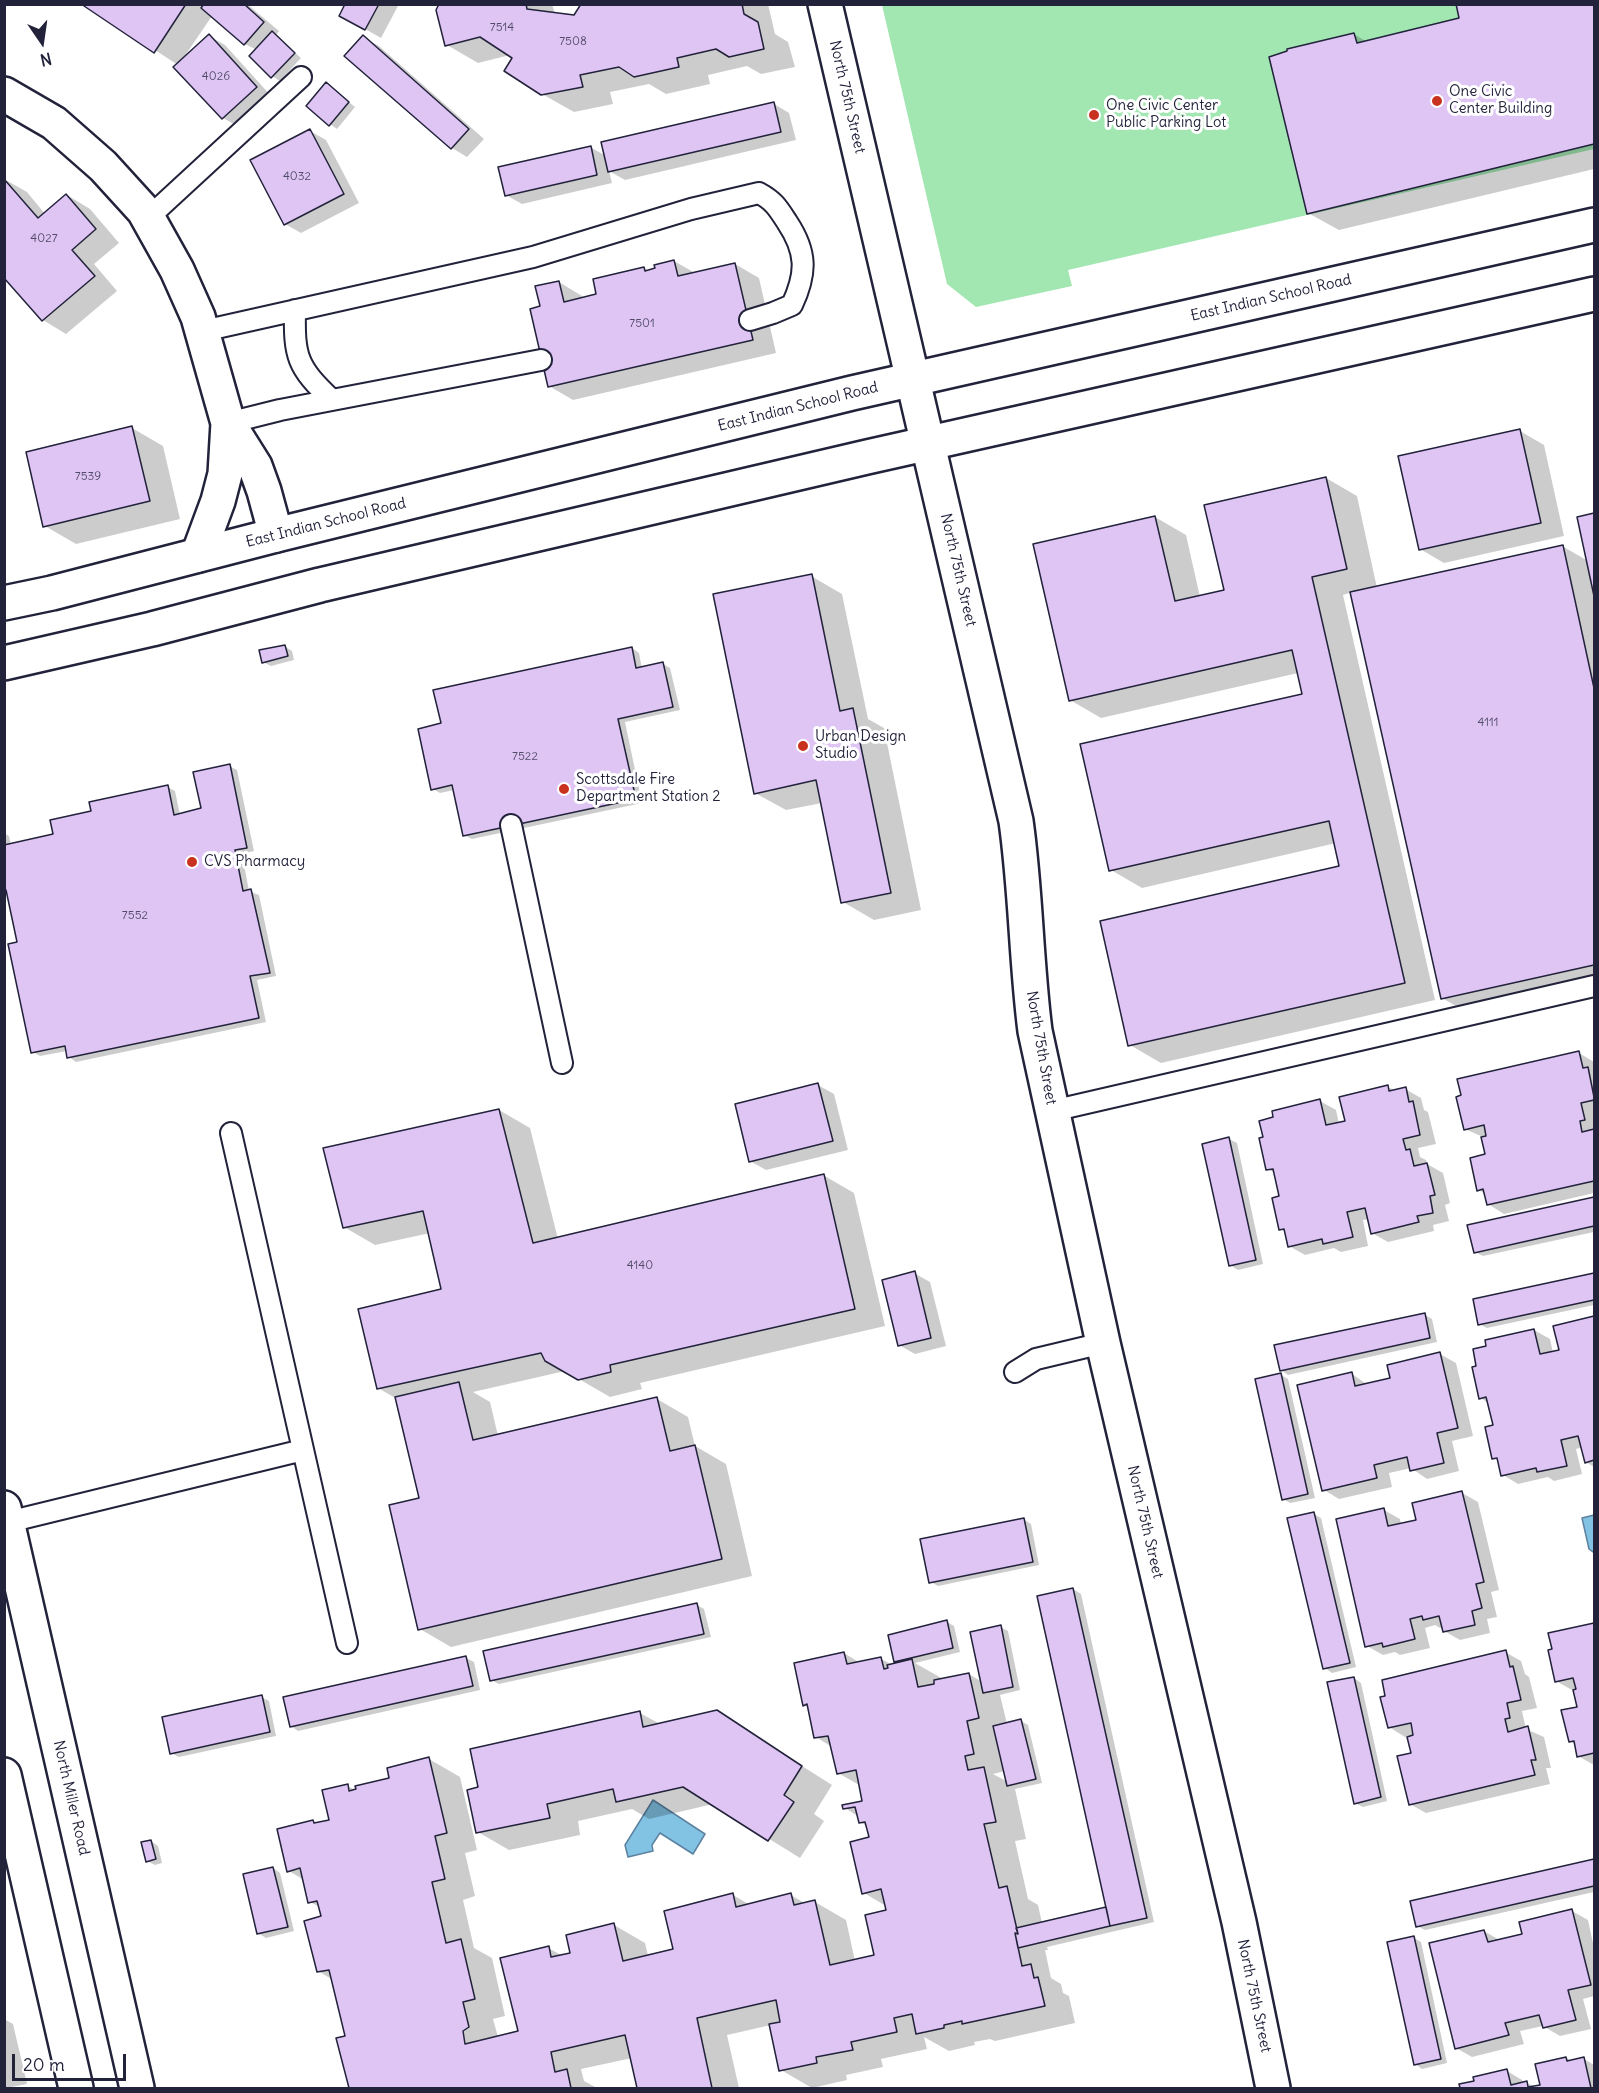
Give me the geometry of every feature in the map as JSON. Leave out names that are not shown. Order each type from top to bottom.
[{"type":"street","name":"North 75th Street","points":[[825,4],[1016,821],[1023,873],[1035,1031],[1103,1343],[1239,1922],[1273,2088]]},
{"type":"street","points":[[4,94],[54,123],[103,166],[144,211],[177,270],[203,331],[228,423],[255,466],[276,534]]},
{"type":"street","name":"East Indian School Road","points":[[4,603],[52,593],[276,534],[914,379],[1594,225]]},
{"type":"street","points":[[4,663],[320,585],[928,443],[1594,294]]},
{"type":"street","points":[[198,555],[218,501],[225,474],[228,423]]},
{"type":"street","name":"North Miller Road","points":[[6,1515],[138,2088]]},
{"type":"street","points":[[4,1775],[76,2088]]},
{"type":"lane","points":[[148,218],[301,77]]},
{"type":"lane","points":[[203,331],[533,257],[691,209],[759,193],[772,200],[793,232],[802,250],[803,268],[801,286],[792,305],[773,314],[750,320]]},
{"type":"lane","points":[[295,310],[295,346],[298,360],[304,371],[332,400]]},
{"type":"lane","points":[[228,423],[280,410],[541,360]]},
{"type":"lane","points":[[511,825],[562,1063]]},
{"type":"lane","points":[[1052,1112],[1594,986]]},
{"type":"lane","points":[[231,1132],[347,1643]]},
{"type":"lane","points":[[1015,1372],[1036,1359],[1103,1343]]},
{"type":"lane","points":[[6,1515],[303,1450]]},
{"type":"green space","name":"One Civic Center Public Parking Lot","points":[[882,5],[1594,5],[1594,149],[1068,270],[1072,286],[976,307],[947,284]]},
{"type":"water","points":[[1594,1515],[1593,1552],[1589,1549],[1582,1518]]},
{"type":"water","points":[[653,1800],[705,1834],[693,1854],[660,1833],[652,1845],[653,1851],[628,1857],[625,1845]]},
{"type":"building","points":[[81,4],[186,4],[154,53]]},
{"type":"building","points":[[204,4],[244,4],[264,22],[244,45],[201,8]]},
{"type":"building","points":[[345,4],[379,4],[365,30],[339,16]]},
{"type":"building","points":[[439,4],[526,4],[527,9],[574,15],[581,4],[742,4],[744,14],[758,22],[764,49],[729,57],[716,49],[677,58],[679,67],[634,77],[619,67],[580,75],[583,87],[541,95],[504,71],[512,58],[480,37],[445,46],[436,10]]},
{"type":"building","name":"One Civic Center Building","points":[[1456,4],[1594,4],[1594,144],[1307,214],[1269,57],[1287,51],[1287,49],[1354,33],[1357,43],[1459,18]]},
{"type":"building","points":[[272,31],[295,53],[271,78],[249,56]]},
{"type":"building","points":[[209,34],[257,87],[222,119],[173,67]]},
{"type":"building","points":[[363,35],[469,129],[451,149],[344,56]]},
{"type":"building","points":[[326,82],[349,102],[329,126],[306,106]]},
{"type":"building","points":[[774,102],[781,132],[608,172],[601,142]]},
{"type":"building","points":[[310,129],[344,194],[284,225],[250,160]]},
{"type":"building","points":[[591,146],[597,175],[505,196],[498,167]]},
{"type":"building","points":[[4,179],[38,218],[66,194],[96,229],[72,250],[95,276],[42,321],[4,278]]},
{"type":"building","points":[[674,260],[678,276],[735,263],[753,340],[548,387],[530,309],[540,306],[535,286],[559,281],[564,302],[596,294],[593,279],[644,267],[645,271],[655,268],[654,265]]},
{"type":"building","points":[[132,426],[150,501],[43,527],[26,452]]},
{"type":"building","points":[[1520,429],[1541,523],[1419,550],[1398,456]]},
{"type":"building","points":[[1326,477],[1347,569],[1312,577],[1405,983],[1128,1046],[1100,921],[1339,866],[1329,821],[1109,871],[1080,744],[1302,694],[1292,650],[1069,701],[1033,544],[1155,516],[1175,601],[1224,590],[1204,505]]},
{"type":"building","points":[[1594,513],[1594,596],[1577,517]]},
{"type":"building","points":[[1563,545],[1594,688],[1594,965],[1441,999],[1350,592]]},
{"type":"building","name":"Urban Design Studio","points":[[812,574],[840,711],[853,708],[891,893],[841,903],[816,780],[754,794],[713,594]]},
{"type":"building","points":[[285,645],[288,656],[262,663],[259,650]]},
{"type":"building","name":"Scottsdale Fire Department Station 2","points":[[632,647],[636,668],[663,662],[673,707],[618,719],[636,799],[463,836],[452,785],[431,790],[418,729],[441,723],[433,690]]},
{"type":"building","name":"CVS Pharmacy","points":[[230,764],[247,848],[235,850],[243,891],[251,889],[270,973],[250,976],[259,1018],[67,1058],[65,1046],[31,1053],[8,944],[17,942],[6,890],[4,890],[4,845],[53,834],[50,820],[91,811],[89,802],[168,785],[174,815],[201,808],[193,772]]},
{"type":"building","points":[[1579,1051],[1583,1068],[1588,1067],[1594,1097],[1594,1100],[1581,1103],[1585,1120],[1580,1121],[1582,1132],[1594,1129],[1594,1181],[1487,1205],[1483,1189],[1477,1191],[1470,1158],[1485,1154],[1481,1137],[1486,1136],[1484,1125],[1464,1130],[1456,1097],[1461,1095],[1457,1079]]},
{"type":"building","points":[[818,1083],[833,1141],[749,1162],[735,1104]]},
{"type":"building","points":[[1388,1085],[1389,1091],[1406,1087],[1409,1102],[1413,1101],[1420,1135],[1403,1139],[1406,1150],[1410,1149],[1414,1166],[1427,1163],[1435,1195],[1430,1196],[1433,1213],[1417,1216],[1419,1222],[1371,1234],[1365,1208],[1347,1212],[1353,1237],[1323,1244],[1322,1239],[1288,1247],[1284,1229],[1279,1230],[1272,1198],[1279,1196],[1273,1169],[1266,1170],[1259,1138],[1263,1137],[1259,1121],[1273,1117],[1272,1111],[1320,1099],[1326,1125],[1345,1121],[1339,1097]]},
{"type":"building","points":[[499,1109],[533,1243],[824,1174],[855,1309],[610,1365],[611,1372],[578,1380],[545,1361],[541,1353],[377,1389],[358,1309],[441,1289],[423,1211],[343,1228],[323,1148]]},
{"type":"building","points":[[1229,1137],[1256,1260],[1229,1266],[1202,1144]]},
{"type":"building","points":[[1594,1197],[1594,1226],[1474,1253],[1467,1225]]},
{"type":"building","points":[[915,1271],[931,1338],[898,1346],[882,1280]]},
{"type":"building","points":[[1594,1273],[1594,1300],[1478,1325],[1473,1299]]},
{"type":"building","points":[[1425,1313],[1430,1338],[1280,1371],[1274,1345]]},
{"type":"building","points":[[1594,1316],[1594,1460],[1585,1463],[1578,1436],[1561,1440],[1567,1466],[1537,1472],[1536,1468],[1501,1476],[1497,1458],[1492,1459],[1485,1427],[1493,1425],[1486,1397],[1479,1399],[1472,1367],[1476,1366],[1473,1349],[1486,1346],[1485,1340],[1534,1329],[1540,1354],[1559,1350],[1553,1326]]},
{"type":"building","points":[[1440,1352],[1458,1428],[1437,1433],[1444,1463],[1410,1471],[1407,1457],[1374,1465],[1377,1478],[1322,1491],[1297,1385],[1352,1372],[1355,1386],[1390,1378],[1387,1365]]},
{"type":"building","points":[[1281,1373],[1308,1494],[1282,1500],[1255,1379]]},
{"type":"building","points":[[459,1382],[473,1440],[657,1397],[670,1451],[695,1445],[722,1559],[418,1630],[389,1505],[419,1498],[395,1397]]},
{"type":"building","points":[[1462,1491],[1484,1582],[1476,1584],[1482,1608],[1472,1611],[1475,1625],[1443,1632],[1439,1616],[1423,1620],[1422,1616],[1410,1619],[1415,1639],[1383,1647],[1382,1643],[1365,1647],[1336,1519],[1384,1508],[1388,1526],[1416,1520],[1412,1503]]},
{"type":"building","points":[[1314,1512],[1350,1663],[1323,1669],[1287,1518]]},
{"type":"building","points":[[1024,1518],[1033,1562],[929,1583],[920,1539]]},
{"type":"building","points":[[1073,1588],[1147,1918],[1110,1926],[1037,1596]]},
{"type":"building","points":[[697,1603],[704,1634],[490,1681],[483,1651]]},
{"type":"building","points":[[947,1620],[953,1648],[894,1662],[888,1635]]},
{"type":"building","points":[[1594,1623],[1594,1753],[1577,1757],[1574,1741],[1569,1742],[1561,1710],[1577,1707],[1573,1690],[1576,1689],[1573,1678],[1555,1682],[1548,1650],[1552,1649],[1548,1633]]},
{"type":"building","points":[[1001,1625],[1013,1687],[983,1693],[970,1632]]},
{"type":"building","points":[[1506,1650],[1510,1667],[1513,1666],[1521,1700],[1507,1703],[1510,1718],[1505,1719],[1508,1732],[1528,1726],[1536,1760],[1531,1760],[1535,1775],[1409,1805],[1397,1756],[1411,1753],[1407,1737],[1413,1735],[1411,1723],[1388,1728],[1380,1697],[1385,1696],[1382,1680]]},
{"type":"building","points":[[844,1652],[847,1664],[881,1657],[884,1669],[888,1668],[887,1665],[912,1659],[918,1687],[934,1684],[934,1680],[969,1673],[979,1718],[967,1721],[974,1754],[965,1756],[968,1770],[984,1767],[996,1822],[984,1824],[999,1888],[1007,1886],[1018,1934],[1015,1933],[1022,1966],[1031,1964],[1034,1978],[1038,1977],[1045,2006],[962,2024],[962,2021],[944,2025],[944,2028],[916,2034],[912,2014],[894,2018],[897,2032],[851,2042],[853,2050],[816,2057],[817,2063],[779,2071],[769,2024],[780,2022],[776,2000],[697,2018],[712,2088],[637,2088],[625,2035],[551,2052],[555,2072],[567,2069],[571,2088],[349,2088],[336,2038],[345,2036],[329,1970],[317,1972],[304,1921],[321,1916],[317,1901],[308,1903],[300,1868],[287,1872],[277,1829],[313,1820],[314,1823],[329,1820],[322,1790],[348,1784],[349,1791],[356,1789],[355,1786],[389,1778],[387,1768],[429,1757],[447,1833],[435,1836],[445,1879],[432,1882],[446,1943],[461,1939],[475,1999],[463,2002],[469,2027],[463,2031],[465,2044],[518,2031],[500,1958],[549,1946],[551,1957],[570,1953],[566,1935],[614,1923],[623,1961],[673,1949],[664,1911],[733,1893],[736,1907],[791,1893],[794,1905],[815,1900],[830,1965],[874,1955],[865,1915],[886,1910],[881,1889],[862,1894],[850,1842],[869,1837],[865,1822],[859,1823],[855,1807],[843,1809],[842,1805],[862,1801],[856,1770],[837,1774],[828,1736],[814,1738],[807,1704],[803,1706],[794,1663]]},
{"type":"building","points":[[466,1656],[473,1686],[290,1727],[283,1697]]},
{"type":"building","points":[[1354,1677],[1381,1797],[1354,1804],[1327,1682]]},
{"type":"building","points":[[262,1695],[270,1732],[170,1754],[162,1717]]},
{"type":"building","points":[[717,1710],[802,1766],[784,1795],[794,1802],[768,1841],[683,1787],[616,1802],[613,1789],[547,1804],[550,1818],[476,1833],[467,1790],[478,1787],[470,1749],[640,1711],[643,1727]]},
{"type":"building","points":[[1021,1719],[1036,1779],[1007,1786],[993,1726]]},
{"type":"building","points":[[151,1840],[156,1859],[146,1862],[141,1842]]},
{"type":"building","points":[[1594,1859],[1594,1886],[1416,1927],[1410,1901]]},
{"type":"building","points":[[273,1867],[288,1927],[257,1934],[243,1874]]},
{"type":"building","points":[[1106,1907],[1110,1926],[1018,1948],[1016,1928]]},
{"type":"building","points":[[1572,1909],[1591,1985],[1568,1990],[1576,2020],[1543,2028],[1539,2015],[1505,2023],[1509,2035],[1455,2049],[1429,1943],[1484,1930],[1488,1942],[1522,1934],[1519,1922]]},
{"type":"building","points":[[1414,1936],[1441,2059],[1414,2065],[1387,1942]]},
{"type":"building","points":[[1566,2057],[1567,2061],[1584,2057],[1591,2088],[1460,2088],[1459,2084],[1474,2081],[1473,2077],[1507,2069],[1511,2085],[1527,2081],[1528,2087],[1540,2085],[1535,2064]]},
{"type":"place","name":"One Civic Center Building","points":[[1437,101]]},
{"type":"place","name":"One Civic Center Public Parking Lot","points":[[1094,115]]},
{"type":"place","name":"Urban Design Studio","points":[[803,746]]},
{"type":"place","name":"Scottsdale Fire Department Station 2","points":[[564,789]]},
{"type":"place","name":"CVS Pharmacy","points":[[192,862]]}]
